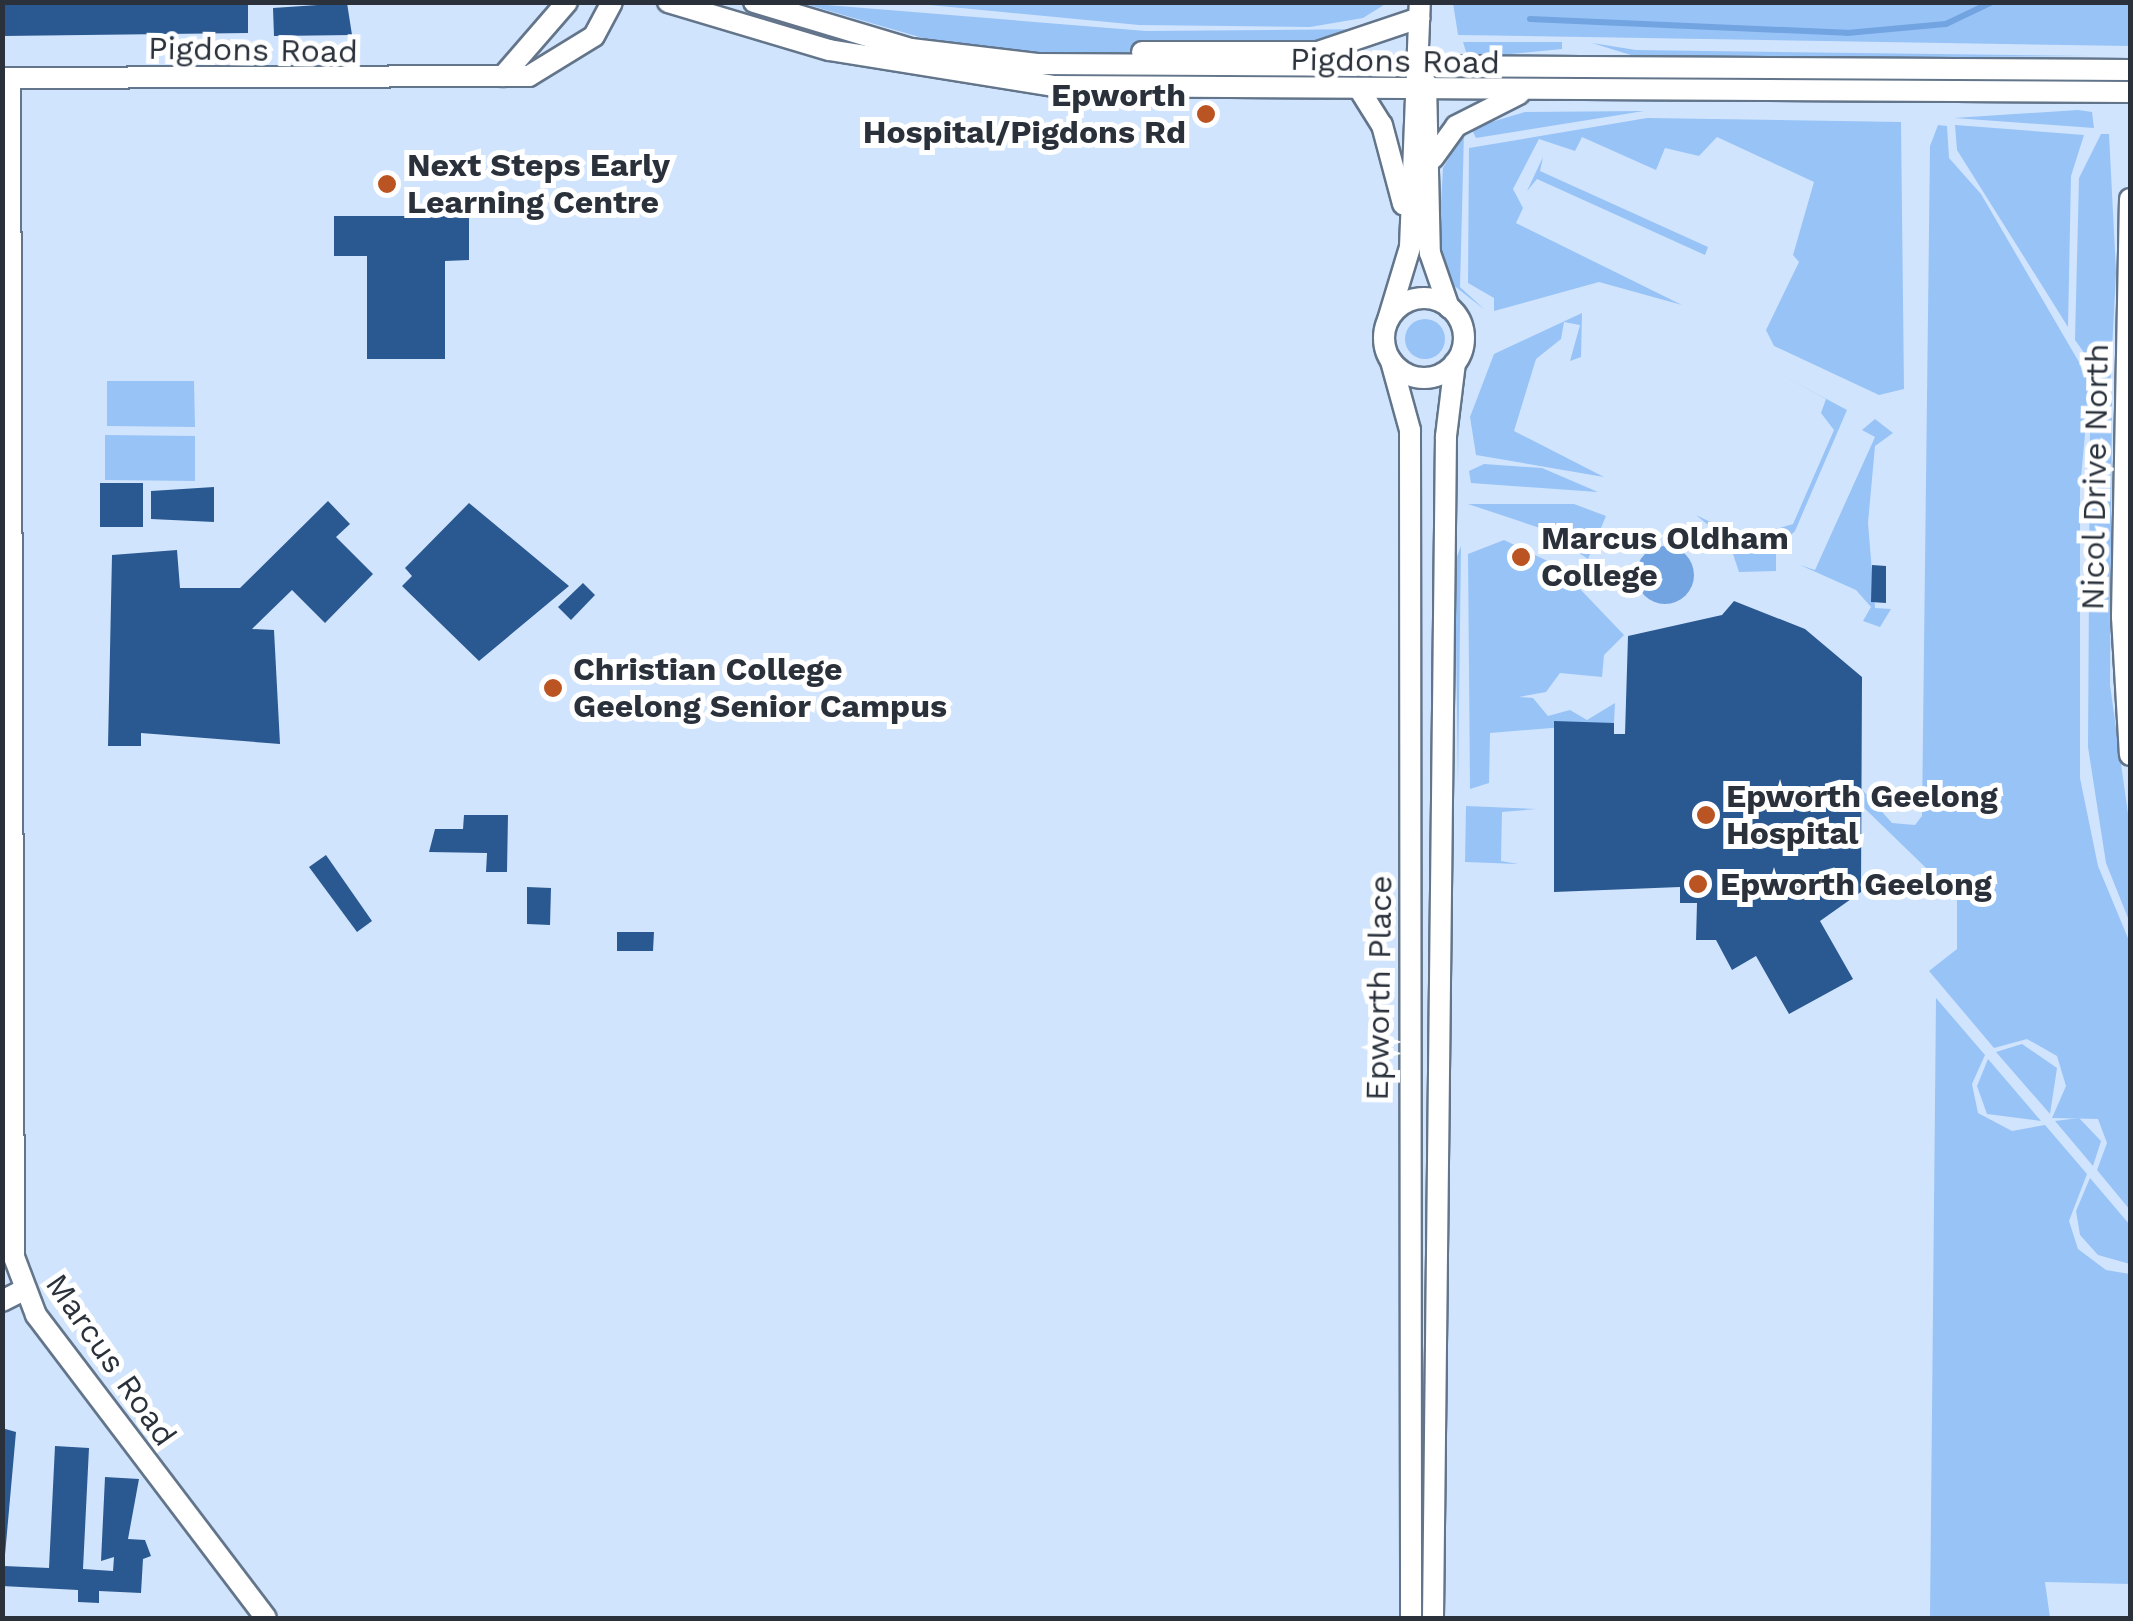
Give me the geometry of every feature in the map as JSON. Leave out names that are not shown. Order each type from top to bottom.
[{"type":"street","points":[[504,76],[567,2]]},
{"type":"street","name":"Pigdons Road","points":[[6,78],[536,74],[579,46],[612,2]]},
{"type":"street","name":"Pigdons Road","points":[[668,2],[817,47],[1000,80],[1361,92],[2130,92]]},
{"type":"street","name":"Pigdons Road","points":[[754,2],[911,48],[1060,64],[2130,71]]},
{"type":"street","points":[[1060,64],[1108,54],[1318,52],[1419,10],[1419,67],[1430,166],[1430,253],[1449,308],[1464,334],[1455,363],[1422,378],[1392,361],[1388,320],[1410,240],[1421,92]]},
{"type":"street","name":"Marcus Road","points":[[6,78],[12,1296],[266,1618]]},
{"type":"street","points":[[1361,92],[1387,142],[1410,240]]},
{"type":"street","points":[[1430,166],[1449,131],[1520,92]]},
{"type":"street","name":"Nicol Drive North","points":[[2130,199],[2130,756]]},
{"type":"street","points":[[1388,320],[1419,299],[1449,308]]},
{"type":"street","name":"Epworth Place","points":[[1392,361],[1410,430],[1411,1618]]},
{"type":"street","name":"Epworth Place","points":[[1432,1618],[1446,436],[1455,363]]},
{"type":"shaded area","points":[[1387,2],[1363,18],[1310,27],[1139,25],[909,3]]},
{"type":"shaded area","points":[[802,3],[1146,31],[1374,29],[1329,44],[1052,55],[940,43]]},
{"type":"shaded area","points":[[1453,3],[2130,3],[2130,46],[1458,35]]},
{"type":"shaded area","points":[[1463,42],[1562,42],[1562,49],[1468,58]]},
{"type":"shaded area","points":[[1592,43],[1636,50],[2089,56],[1647,60]]},
{"type":"shaded area","points":[[1644,111],[1476,138],[1471,128],[1525,112]]},
{"type":"shaded area","points":[[2092,112],[2094,128],[1954,118]]},
{"type":"shaded area","points":[[1647,118],[1901,122],[1904,389],[1879,395],[1774,346],[1766,330],[1799,262],[1793,255],[1814,182],[1717,137],[1699,156],[1665,148],[1656,170],[1582,137],[1575,151],[1539,139],[1513,189],[1523,208],[1516,223],[1682,305],[1599,282],[1494,311],[1494,298],[1468,283],[1469,148]]},
{"type":"shaded area","points":[[1938,125],[1947,126],[1949,158],[1981,194],[2090,381],[2080,488],[2080,778],[2098,866],[2130,943],[2130,1210],[2097,1170],[2107,1143],[2098,1119],[2052,1118],[2066,1086],[2057,1056],[2027,1039],[1994,1048],[1929,971],[1957,949],[1957,898],[1857,801],[1857,784],[1892,823],[1915,825],[1922,816],[1930,146]]},
{"type":"shaded area","points":[[1955,125],[2084,135],[2071,176],[2068,327],[1957,150]]},
{"type":"shaded area","points":[[1464,132],[1460,287],[1485,310],[1448,281],[1439,239],[1443,168]]},
{"type":"shaded area","points":[[2101,134],[2109,134],[2116,272],[2110,389],[2075,340],[2079,178]]},
{"type":"shaded area","points":[[1543,157],[1540,171],[1708,247],[1705,255],[1537,179],[1527,191]]},
{"type":"shaded area","points":[[1582,313],[1581,357],[1570,361],[1580,325],[1564,322],[1561,339],[1536,359],[1514,431],[1604,477],[1476,455],[1470,417],[1494,354]]},
{"type":"shaded area","points":[[1425,319],[1439,325],[1445,339],[1439,353],[1425,359],[1411,353],[1405,339],[1411,325]]},
{"type":"shaded area","points":[[1765,366],[1847,410],[1795,531],[1777,549],[1761,542],[1766,532],[1793,524],[1834,430],[1821,413],[1826,399]]},
{"type":"shaded area","points":[[107,381],[194,381],[195,427],[107,426]]},
{"type":"shaded area","points":[[2100,399],[2112,399],[2110,685],[2130,828],[2130,923],[2106,863],[2088,747],[2090,425]]},
{"type":"shaded area","points":[[1875,419],[1893,433],[1875,446],[1868,523],[1875,608],[1891,609],[1880,627],[1863,621],[1871,607],[1856,590],[1800,565],[1815,570],[1875,437],[1862,430]]},
{"type":"shaded area","points":[[105,435],[195,436],[195,481],[105,480]]},
{"type":"shaded area","points":[[1484,464],[1542,468],[1598,492],[1471,483],[1469,471]]},
{"type":"shaded area","points":[[1468,504],[1574,504],[1606,516],[1588,559],[1543,529]]},
{"type":"shaded area","points":[[1696,515],[1776,554],[1776,571],[1739,572],[1729,542]]},
{"type":"shaded area","points":[[1504,540],[1558,566],[1624,635],[1604,655],[1602,677],[1560,673],[1546,692],[1519,697],[1533,698],[1548,716],[1570,710],[1587,720],[1615,703],[1614,723],[1490,733],[1489,783],[1470,789],[1468,554]]},
{"type":"shaded area","points":[[1461,546],[1458,783],[1455,562]]},
{"type":"shaded area","points":[[1665,546],[1686,554],[1694,575],[1686,596],[1665,604],[1644,596],[1636,575],[1644,554]]},
{"type":"shaded area","points":[[1466,806],[1536,809],[1502,812],[1501,861],[1518,864],[1465,862]]},
{"type":"shaded area","points":[[1936,998],[1985,1055],[1972,1084],[1978,1113],[2012,1131],[2045,1125],[2087,1174],[2069,1221],[2078,1249],[2106,1270],[2130,1274],[2130,1584],[2045,1582],[2050,1618],[1930,1618]]},
{"type":"shaded area","points":[[2022,1044],[2057,1068],[2050,1114],[1996,1052]]},
{"type":"shaded area","points":[[1988,1059],[2041,1121],[1987,1114],[1977,1086]]},
{"type":"shaded area","points":[[2079,1118],[2101,1141],[2093,1166],[2055,1121]]},
{"type":"shaded area","points":[[2090,1178],[2130,1225],[2130,1264],[2098,1255],[2080,1235],[2076,1211]]},
{"type":"building","points":[[3,2],[248,2],[248,33],[3,36]]},
{"type":"building","points":[[347,3],[352,35],[274,36],[273,8]]},
{"type":"building","points":[[334,216],[469,216],[469,260],[445,261],[445,359],[367,359],[367,256],[334,256]]},
{"type":"building","points":[[100,483],[143,483],[143,527],[100,527]]},
{"type":"building","points":[[214,487],[214,522],[151,519],[151,491]]},
{"type":"building","points":[[328,501],[350,524],[336,537],[373,574],[325,623],[292,590],[252,629],[274,630],[280,744],[141,733],[141,746],[108,746],[112,555],[177,550],[180,588],[240,588]]},
{"type":"building","points":[[469,503],[569,586],[479,661],[402,586],[412,576],[405,568]]},
{"type":"building","points":[[1872,565],[1886,566],[1886,603],[1871,602]]},
{"type":"building","points":[[583,583],[595,595],[571,620],[558,607]]},
{"type":"building","name":"Epworth Geelong Hospital","points":[[1734,601],[1805,629],[1862,677],[1861,892],[1820,921],[1853,979],[1789,1014],[1756,956],[1732,970],[1716,940],[1696,940],[1697,903],[1680,903],[1680,887],[1554,892],[1554,721],[1614,723],[1614,734],[1625,734],[1628,636],[1722,615]]},
{"type":"building","points":[[464,815],[508,815],[507,872],[486,872],[487,853],[429,852],[435,829],[463,829]]},
{"type":"building","points":[[326,855],[372,921],[357,932],[309,867]]},
{"type":"building","points":[[527,887],[551,888],[550,925],[527,924]]},
{"type":"building","points":[[617,932],[654,932],[653,951],[617,951]]},
{"type":"building","points":[[2,1428],[16,1432],[4,1566],[49,1568],[55,1446],[89,1448],[83,1569],[113,1571],[114,1557],[101,1561],[105,1477],[139,1479],[128,1539],[145,1540],[151,1556],[143,1559],[141,1593],[99,1591],[99,1603],[78,1602],[78,1590],[2,1586]]},
{"type":"waterway","points":[[1530,19],[1847,33],[1946,24],[1992,2]]},
{"type":"place","name":"Epworth Hospital/Pigdons Rd","points":[[1206,114]]},
{"type":"place","name":"Next Steps Early Learning Centre","points":[[387,184]]},
{"type":"place","name":"Marcus Oldham College","points":[[1521,557]]},
{"type":"place","name":"Christian College Geelong Senior Campus","points":[[553,688]]},
{"type":"place","name":"Epworth Geelong Hospital","points":[[1706,815]]},
{"type":"place","name":"Epworth Geelong","points":[[1698,884]]}]
